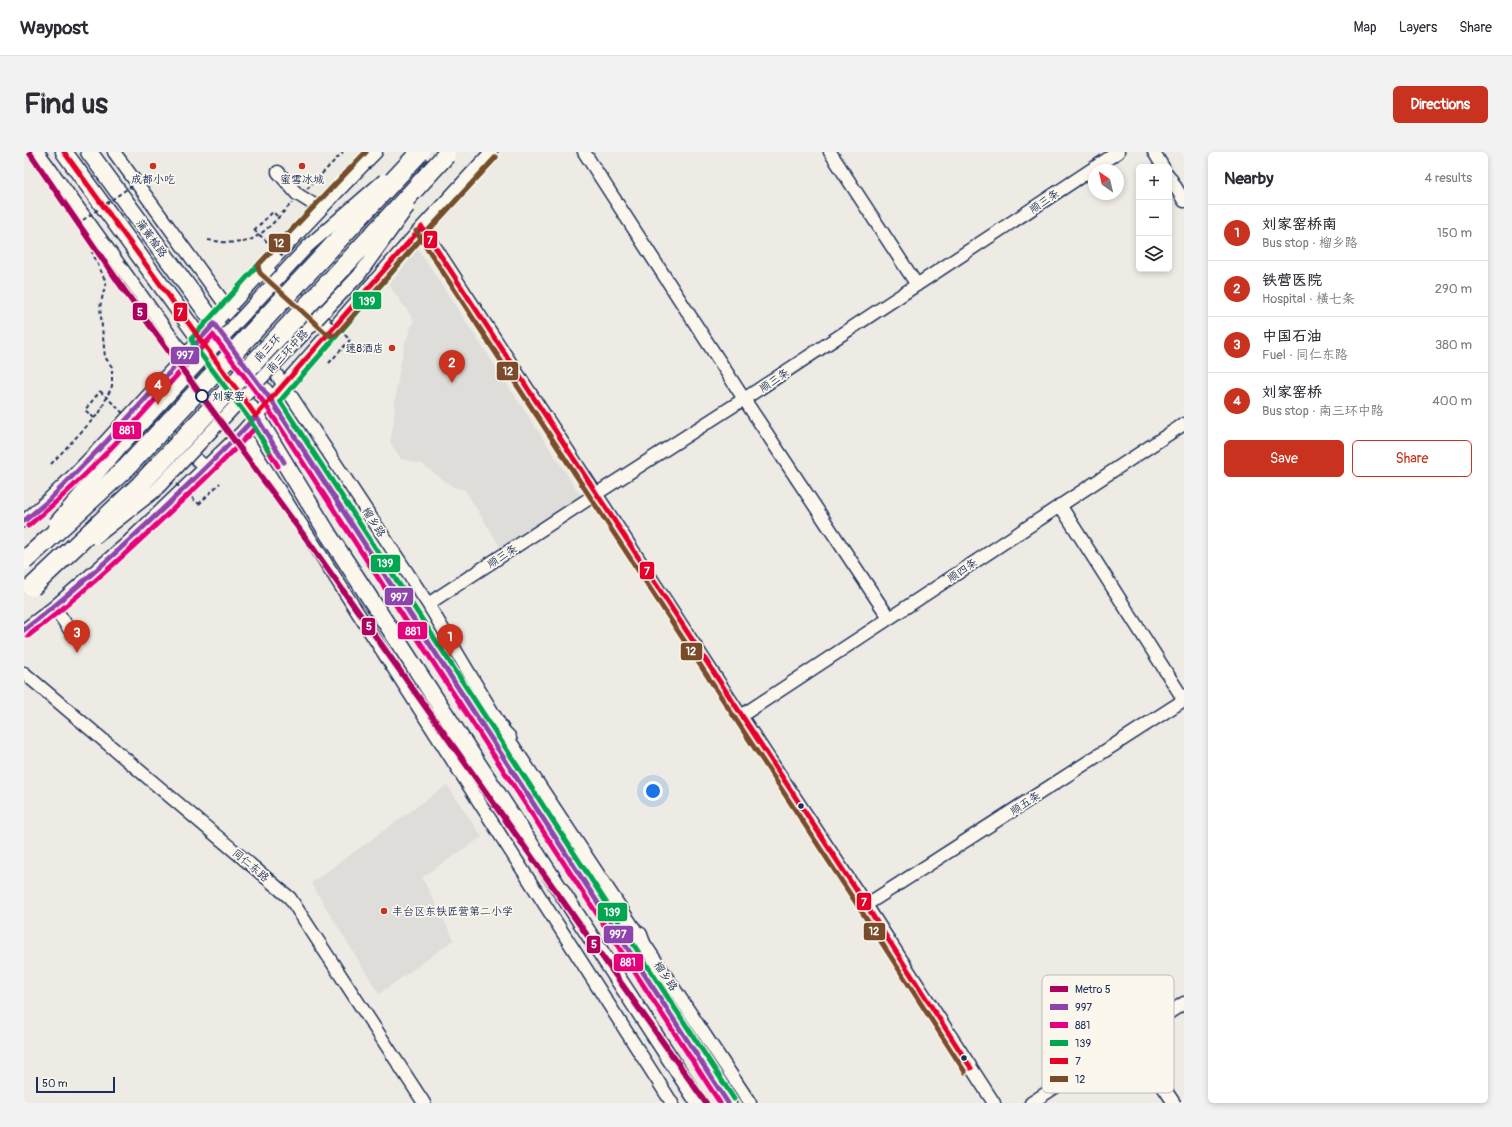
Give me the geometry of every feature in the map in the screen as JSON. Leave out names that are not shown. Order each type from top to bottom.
[{"type":"highway","name":"南三环","points":[[24,560],[126,468],[418,152]]},
{"type":"highway","name":"南三环","points":[[32,587],[140,485],[446,155]]},
{"type":"main road","name":"蒲黄榆路","points":[[64,152],[199,340],[256,416]]},
{"type":"main road","name":"蒲黄榆路","points":[[89,152],[271,400]]},
{"type":"main road","name":"榴乡路","points":[[271,400],[728,1103]]},
{"type":"main road","points":[[256,416],[334,544],[698,1103]]},
{"type":"main road","points":[[457,685],[508,738]]},
{"type":"main road","points":[[639,934],[662,1002]]},
{"type":"street","points":[[38,152],[185,356]]},
{"type":"street","name":"榴乡路","points":[[114,152],[284,385],[428,604],[508,738],[750,1103]]},
{"type":"street","points":[[24,521],[52,496],[106,442],[265,268],[376,152]]},
{"type":"street","points":[[24,630],[54,607],[126,544],[242,432],[422,227],[491,152]]},
{"type":"street","points":[[584,152],[744,399],[889,618]]},
{"type":"street","points":[[830,152],[917,285]]},
{"type":"street","name":"顺三条","points":[[428,604],[744,399],[1118,152]]},
{"type":"street","points":[[1154,152],[1161,164]]},
{"type":"street","points":[[278,172],[300,196],[321,209]]},
{"type":"street","points":[[1172,181],[1184,201]]},
{"type":"street","points":[[422,227],[994,1103]]},
{"type":"street","points":[[265,268],[332,329]]},
{"type":"street","points":[[138,406],[206,468]]},
{"type":"street","name":"顺四条","points":[[741,716],[1184,424]]},
{"type":"street","points":[[242,432],[672,1103]]},
{"type":"street","points":[[1060,505],[1184,700]]},
{"type":"street","points":[[54,607],[72,633]]},
{"type":"street","name":"同仁东路","points":[[24,673],[290,898],[424,1103]]},
{"type":"street","name":"顺五条","points":[[866,905],[1184,700]]},
{"type":"street","points":[[1174,1010],[1184,1003]]},
{"type":"street","points":[[1031,1103],[1047,1093]]},
{"type":"street","points":[[1167,1093],[1174,1103]]},
{"type":"path","points":[[208,240],[222,242],[251,240],[265,230],[343,152]]},
{"type":"path","points":[[83,220],[137,182]]},
{"type":"path","points":[[254,230],[273,212],[278,217]]},
{"type":"path","points":[[51,464],[100,412],[112,386],[112,367],[105,356],[100,307],[106,282],[92,252]]},
{"type":"path","points":[[329,364],[350,340]]},
{"type":"path","points":[[94,418],[85,410],[100,391]]},
{"type":"path","points":[[199,504],[220,483]]},
{"type":"shaded area","points":[[418,249],[581,496],[501,548],[465,490],[453,487],[422,464],[401,459],[390,442],[394,421],[395,399],[400,366],[405,343],[414,320],[389,285]]},
{"type":"shaded area","name":"丰台区东铁匠营第二小学","points":[[447,785],[482,837],[422,877],[454,940],[379,994],[311,883]]},
{"type":"metro line","name":"5","points":[[29,152],[124,290],[308,541],[706,1103]]},
{"type":"transit line","name":"7","points":[[64,152],[256,416],[422,227],[971,1068]]},
{"type":"transit line","name":"139","points":[[269,451],[250,420],[193,344],[192,338],[260,263],[366,152]]},
{"type":"transit line","name":"12","points":[[366,152],[260,263],[258,267],[260,273],[331,336],[337,334],[427,232],[496,157]]},
{"type":"transit line","name":"139","points":[[496,157],[427,232],[280,401],[734,1099]]},
{"type":"transit line","name":"12","points":[[416,231],[965,1072]]},
{"type":"transit line","name":"997","points":[[24,521],[47,502],[106,442],[214,324],[271,400],[728,1103]]},
{"type":"transit line","name":"881","points":[[28,526],[78,482],[147,409],[213,335],[265,404],[720,1103]]},
{"type":"transit line","name":"997","points":[[24,630],[80,585],[133,537],[213,461],[256,416],[284,462]]},
{"type":"transit line","name":"881","points":[[28,636],[84,591],[120,559],[255,428],[278,466]]},
{"type":"place","name":"成都小吃","points":[[153,166]]},
{"type":"place","name":"蜜雪冰城","points":[[302,166]]},
{"type":"place","name":"速8酒店","points":[[392,348]]},
{"type":"place","name":"铁营医院","points":[[452,383]]},
{"type":"place","name":"刘家窑","points":[[202,396]]},
{"type":"place","name":"刘家窑桥","points":[[158,405]]},
{"type":"place","name":"中国石油","points":[[77,653]]},
{"type":"place","name":"刘家窑桥南","points":[[450,657]]},
{"type":"place","name":"丰台区东铁匠营第二小学","points":[[384,911]]}]
